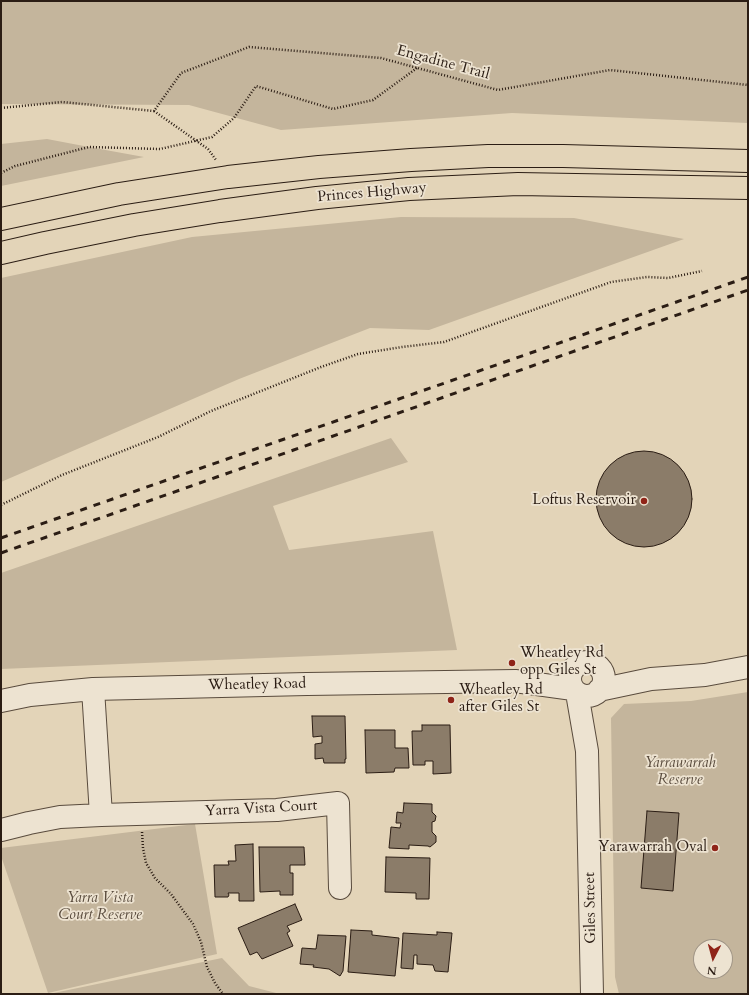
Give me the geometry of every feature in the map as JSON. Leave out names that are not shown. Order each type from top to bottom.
[{"type":"highway","name":"Princes Highway","points":[[1,219],[119,194],[228,178],[319,167],[488,156],[563,156],[748,161]]},
{"type":"highway","name":"Princes Highway","points":[[1,254],[45,243],[134,225],[220,211],[409,188],[518,184],[748,188]]},
{"type":"street","name":"Wheatley Road","points":[[583,688],[575,666],[588,662],[599,668],[651,679]]},
{"type":"street","name":"Wheatley Road","points":[[1,700],[30,695],[93,689],[306,684],[515,681],[583,688],[651,679],[705,675],[748,667]]},
{"type":"street","name":"Giles Street","points":[[583,688],[587,751],[592,994]]},
{"type":"street","points":[[93,689],[101,814]]},
{"type":"street","name":"Yarra Vista Court","points":[[1,830],[60,817],[101,814],[276,810],[338,803],[340,888]]},
{"type":"path","name":"Engadine Trail","points":[[154,111],[181,73],[249,47],[381,58],[498,90],[610,70],[748,85]]},
{"type":"path","points":[[1,173],[15,166],[90,147],[160,149],[212,137],[234,118],[256,86],[333,109],[373,100],[417,68]]},
{"type":"path","points":[[1,108],[62,102],[154,111],[208,149],[228,178]]},
{"type":"path","points":[[1,505],[62,476],[158,437],[211,411],[321,367],[358,354],[444,342],[611,282],[647,277],[668,278],[702,271]]},
{"type":"path","points":[[142,814],[143,848],[146,863],[155,878],[171,894],[193,924],[201,942],[207,967],[215,983],[223,994]]},
{"type":"green space","points":[[1,1],[748,1],[748,123],[512,113],[281,130],[189,105],[1,104]]},
{"type":"green space","points":[[47,139],[144,157],[1,186],[1,144]]},
{"type":"green space","points":[[401,217],[574,218],[684,239],[429,330],[370,328],[239,379],[1,482],[1,278],[192,237]]},
{"type":"green space","points":[[391,438],[408,462],[273,506],[289,550],[433,531],[457,650],[1,669],[1,573]]},
{"type":"green space","name":"Yarrawarrah Reserve","points":[[748,692],[748,994],[619,994],[615,977],[611,718],[624,704],[691,701]]},
{"type":"green space","name":"Yarra Vista Court Reserve","points":[[195,824],[217,954],[48,993],[1,856],[1,848]]},
{"type":"green space","points":[[222,958],[249,986],[280,994],[49,994]]},
{"type":"building","name":"Loftus Reservoir","points":[[644,451],[662,455],[671,459],[678,465],[684,472],[688,481],[692,499],[688,517],[684,526],[678,533],[671,539],[662,543],[644,547],[626,543],[617,539],[610,533],[604,526],[600,517],[596,499],[600,481],[604,472],[610,465],[617,459],[626,455]]},
{"type":"building","points":[[312,716],[345,716],[345,763],[324,763],[323,758],[315,759],[315,744],[322,743],[322,736],[313,737]]},
{"type":"building","points":[[422,725],[450,725],[451,773],[433,774],[433,761],[425,761],[425,765],[413,765],[412,731],[422,731]]},
{"type":"building","points":[[365,730],[395,730],[395,748],[408,748],[409,768],[395,768],[394,772],[366,773]]},
{"type":"building","points":[[404,803],[432,804],[432,812],[436,816],[435,821],[432,822],[432,832],[436,836],[436,842],[430,847],[409,845],[409,849],[389,848],[391,827],[400,828],[401,823],[396,823],[397,812],[403,813]]},
{"type":"building","points":[[647,811],[679,813],[673,891],[641,888]]},
{"type":"building","points":[[253,844],[254,901],[239,901],[239,893],[228,893],[228,897],[215,897],[214,865],[229,865],[228,861],[236,861],[235,845]]},
{"type":"building","points":[[259,847],[304,847],[305,865],[290,865],[290,873],[293,873],[293,895],[280,895],[280,891],[260,892]]},
{"type":"building","points":[[386,857],[430,858],[429,899],[416,899],[416,893],[385,892]]},
{"type":"building","points":[[295,904],[302,920],[287,926],[290,931],[287,933],[293,946],[262,959],[257,952],[250,955],[238,928]]},
{"type":"building","points":[[351,930],[372,931],[372,935],[399,938],[395,976],[348,972]]},
{"type":"building","points":[[437,932],[452,933],[448,972],[435,971],[433,965],[417,964],[417,955],[414,955],[413,969],[401,968],[403,933],[437,935]]},
{"type":"building","points":[[318,935],[346,936],[343,971],[340,976],[329,969],[313,967],[314,965],[300,964],[302,948],[316,949]]},
{"type":"railway","points":[[1,538],[748,277]]},
{"type":"railway","points":[[1,553],[748,290]]},
{"type":"place","name":"Loftus Reservoir","points":[[644,501]]},
{"type":"place","name":"Wheatley Rd opp Giles St","points":[[512,663]]},
{"type":"place","name":"Wheatley Rd after Giles St","points":[[451,700]]},
{"type":"place","name":"Yarawarrah Oval","points":[[715,848]]}]
